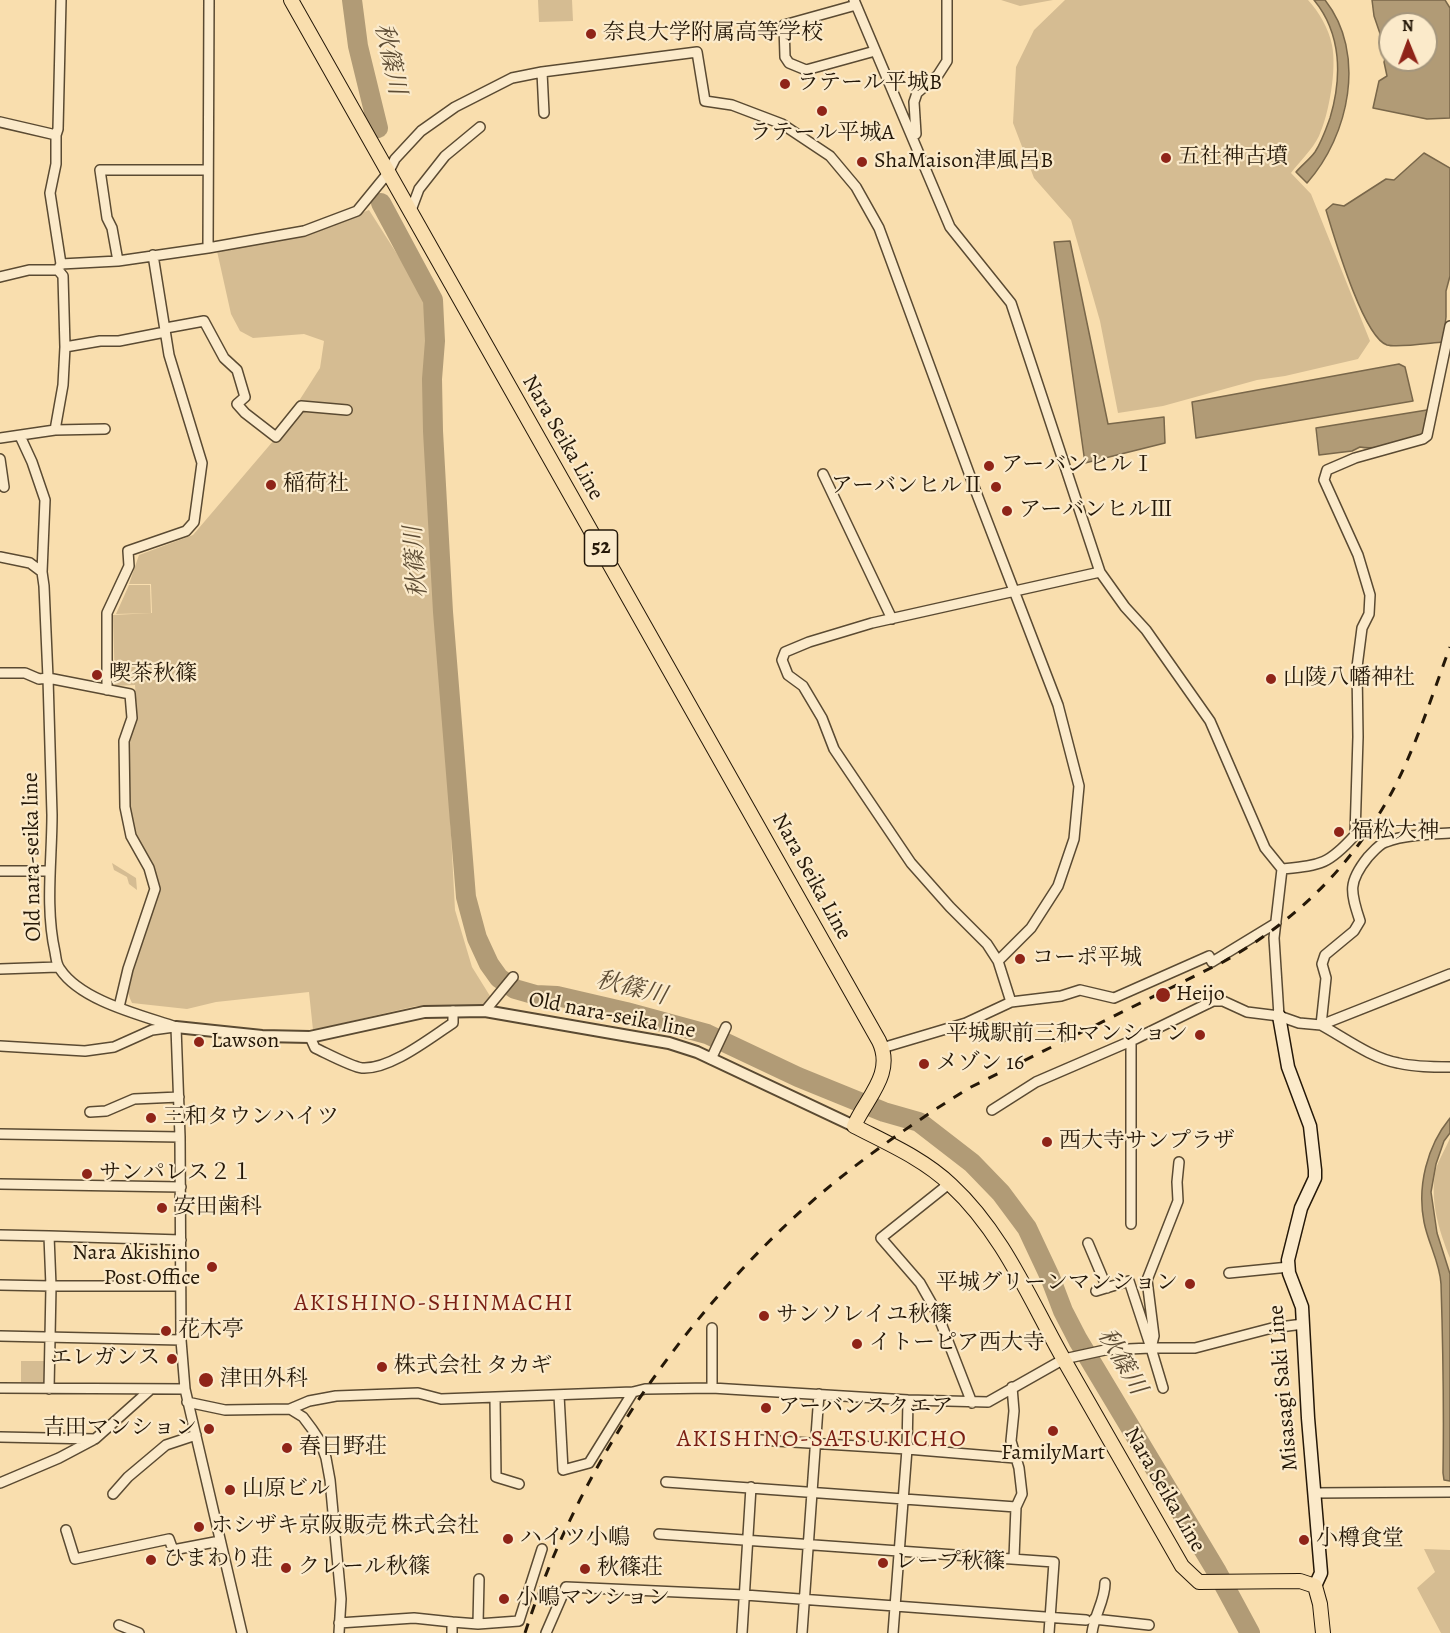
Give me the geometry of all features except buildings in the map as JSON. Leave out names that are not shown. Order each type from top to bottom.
[{"type":"main road","name":"Nara Seika Line","points":[[291,0],[693,709],[882,1048]]},
{"type":"main road","name":"Misasagi Saki Line","points":[[1279,1016],[1288,1067],[1310,1126],[1315,1170],[1315,1178],[1301,1208],[1288,1260],[1302,1307],[1308,1419],[1322,1573],[1315,1586]]},
{"type":"main road","points":[[856,1121],[881,1079],[884,1068],[882,1048]]},
{"type":"main road","name":"Nara Seika Line","points":[[856,1121],[934,1170],[950,1183],[988,1226],[1067,1359],[1182,1566],[1199,1582],[1300,1581],[1315,1586]]},
{"type":"main road","points":[[1315,1586],[1320,1604],[1323,1633]]},
{"type":"street","points":[[55,430],[63,385],[65,346],[63,276],[50,193],[56,164],[58,129],[61,0]]},
{"type":"street","points":[[208,248],[209,0]]},
{"type":"street","points":[[911,134],[916,134],[914,102],[917,93],[938,75],[947,61],[947,0]]},
{"type":"street","points":[[875,51],[806,70],[789,63],[785,57],[784,25],[855,2],[950,227],[1011,303],[1100,572],[1125,607],[1146,630],[1210,721],[1264,848],[1282,869],[1274,938],[1279,1016]]},
{"type":"street","points":[[0,278],[29,270],[118,261],[304,231],[357,212],[388,173],[395,159],[420,131],[455,107],[512,78],[697,52],[705,101],[732,105],[782,124],[830,156],[856,187],[879,228],[961,452],[1058,705],[1079,786],[1074,839],[1058,886],[1031,928],[998,961]]},
{"type":"street","points":[[542,72],[544,114]]},
{"type":"street","points":[[0,122],[56,135]]},
{"type":"street","points":[[410,213],[419,189],[445,156],[480,127]]},
{"type":"street","points":[[118,261],[112,228],[107,218],[100,170],[208,170]]},
{"type":"street","points":[[107,690],[107,614],[129,566],[128,550],[186,531],[194,522],[202,463],[169,355],[153,255]]},
{"type":"street","points":[[65,346],[119,341],[204,321],[224,358],[237,370],[245,397],[237,404],[276,437],[301,406],[347,410]]},
{"type":"street","points":[[1282,869],[1305,867],[1329,860],[1355,835],[1358,738],[1357,667],[1362,628],[1369,614],[1370,595],[1358,555],[1324,480],[1327,470],[1355,458],[1427,436],[1450,326]]},
{"type":"street","points":[[0,438],[55,430],[105,429]]},
{"type":"street","name":"Old nara-seika line","points":[[20,436],[32,462],[45,501],[42,572],[52,818],[49,872],[52,939],[58,967],[73,984],[119,1007],[176,1027],[262,1036],[310,1037],[424,1011],[485,1011],[669,1043],[856,1121]]},
{"type":"street","points":[[0,459],[4,487]]},
{"type":"street","points":[[823,474],[892,619]]},
{"type":"street","points":[[0,557],[30,563],[42,572]]},
{"type":"street","points":[[1011,1002],[998,961],[987,944],[911,863],[834,749],[822,718],[802,686],[788,675],[782,660],[785,652],[809,642],[892,619],[1100,572]]},
{"type":"street","points":[[0,673],[25,674],[39,679],[48,678],[130,694],[132,718],[124,741],[125,807],[131,836],[149,868],[155,889],[128,969],[119,1007]]},
{"type":"street","points":[[1321,1025],[1326,978],[1322,964],[1324,955],[1354,931],[1360,921],[1352,884],[1355,874],[1384,842],[1450,833]]},
{"type":"street","points":[[0,871],[49,872]]},
{"type":"street","points":[[882,1048],[966,1023],[1011,1002],[1061,996],[1080,990],[1114,998],[1209,956],[1212,963],[1276,923]]},
{"type":"street","points":[[0,969],[58,967]]},
{"type":"street","points":[[1321,1025],[1450,974]]},
{"type":"street","points":[[485,1011],[513,977]]},
{"type":"street","points":[[992,1110],[1036,1082],[1131,1041],[1213,1001],[1223,1001],[1247,1012],[1279,1016],[1299,1023],[1321,1025],[1374,1054],[1396,1063],[1425,1067],[1450,1067]]},
{"type":"street","points":[[310,1037],[315,1048],[361,1068],[379,1065],[396,1058],[453,1023],[453,1011]]},
{"type":"street","points":[[0,1046],[85,1051],[114,1047],[152,1030],[176,1027],[181,1187],[181,1340],[185,1389],[242,1633]]},
{"type":"street","points":[[711,1059],[726,1027]]},
{"type":"street","points":[[1131,1041],[1131,1224]]},
{"type":"street","points":[[90,1112],[106,1111],[134,1099],[179,1097]]},
{"type":"street","points":[[0,1134],[180,1137]]},
{"type":"street","points":[[1151,1348],[1154,1336],[1147,1280],[1178,1200],[1179,1162]]},
{"type":"street","points":[[950,1183],[881,1238],[920,1283],[937,1313],[972,1402]]},
{"type":"street","points":[[0,1184],[181,1187]]},
{"type":"street","points":[[0,1235],[181,1239]]},
{"type":"street","points":[[49,1389],[50,1236]]},
{"type":"street","points":[[1089,1242],[1107,1288]]},
{"type":"street","points":[[1229,1273],[1289,1268]]},
{"type":"street","points":[[1096,1292],[1129,1281],[1163,1388]]},
{"type":"street","points":[[0,1285],[180,1286]]},
{"type":"street","points":[[187,1402],[225,1410],[290,1409],[309,1401],[336,1396],[418,1393],[441,1399],[495,1398],[633,1392],[645,1389],[712,1388],[908,1400],[988,1402],[1067,1359],[1105,1350],[1195,1348],[1272,1328],[1303,1324]]},
{"type":"street","points":[[712,1328],[712,1388]]},
{"type":"street","points":[[0,1336],[181,1340]]},
{"type":"street","points":[[1012,1387],[1014,1411],[1011,1441],[1019,1468],[1022,1494],[1016,1507],[1014,1558]]},
{"type":"street","points":[[0,1388],[185,1389]]},
{"type":"street","points":[[0,1483],[95,1439],[151,1389]]},
{"type":"street","points":[[559,1395],[563,1470],[589,1463],[633,1392]]},
{"type":"street","points":[[802,1633],[819,1394]]},
{"type":"street","points":[[495,1398],[496,1477],[519,1484]]},
{"type":"street","points":[[893,1633],[907,1449],[908,1400]]},
{"type":"street","points":[[290,1409],[303,1417],[312,1429],[320,1441],[326,1458],[341,1599],[339,1628],[414,1618],[478,1624],[519,1621],[542,1550]]},
{"type":"street","points":[[113,1494],[128,1477],[166,1445],[196,1435]]},
{"type":"street","points":[[0,1437],[95,1439]]},
{"type":"street","points":[[760,1440],[1015,1458]]},
{"type":"street","points":[[666,1482],[1016,1507]]},
{"type":"street","points":[[742,1633],[751,1487]]},
{"type":"street","points":[[1315,1493],[1450,1492]]},
{"type":"street","points":[[66,1530],[75,1559],[169,1539],[173,1550],[220,1541]]},
{"type":"street","points":[[659,1534],[898,1549],[1054,1562],[1049,1633]]},
{"type":"street","points":[[478,1579],[478,1624]]},
{"type":"street","points":[[1092,1633],[1090,1619],[1105,1595],[1105,1583]]},
{"type":"street","points":[[546,1633],[566,1587],[745,1595],[1149,1625]]},
{"type":"street","points":[[452,1622],[452,1633]]},
{"type":"street","points":[[119,1625],[139,1633]]},
{"type":"shaded area","points":[[538,0],[572,0],[573,21],[539,22]]},
{"type":"shaded area","points":[[1001,0],[1053,0],[1020,6]]},
{"type":"shaded area","points":[[1065,0],[1308,0],[1323,21],[1331,39],[1333,79],[1329,104],[1319,136],[1310,151],[1291,173],[1311,194],[1370,341],[1358,359],[1257,380],[1163,406],[1118,413],[1100,321],[1071,220],[1034,178],[1013,123],[1016,67],[1034,30]]},
{"type":"shaded area","points":[[1314,0],[1325,0],[1338,21],[1346,44],[1349,69],[1348,94],[1342,118],[1322,164],[1307,183],[1296,172],[1315,152],[1324,135],[1334,103],[1338,72],[1335,42],[1330,27]]},
{"type":"shaded area","points":[[1372,0],[1445,0],[1450,8],[1450,118],[1427,119],[1373,108],[1379,81],[1387,76],[1386,72],[1438,72],[1438,12],[1378,12],[1378,28]]},
{"type":"shaded area","points":[[1424,153],[1450,168],[1450,276],[1446,291],[1443,342],[1392,346],[1378,338],[1359,306],[1326,210],[1333,204],[1344,206],[1386,179],[1394,180]]},
{"type":"shaded area","points":[[369,210],[427,301],[429,311],[428,398],[455,910],[472,967],[490,996],[485,1006],[416,1006],[313,1030],[309,992],[216,1002],[187,1009],[132,1003],[128,990],[130,974],[136,950],[159,889],[155,870],[136,836],[127,805],[128,736],[137,715],[135,685],[115,686],[113,615],[152,613],[151,584],[129,584],[139,555],[193,535],[274,440],[320,368],[324,341],[304,334],[253,338],[240,331],[231,314],[217,251],[308,234]]},
{"type":"shaded area","points":[[1070,241],[1108,424],[1164,417],[1165,443],[1085,463],[1054,242]]},
{"type":"shaded area","points":[[1399,364],[1405,367],[1413,401],[1196,438],[1192,402]]},
{"type":"shaded area","points":[[1427,410],[1423,435],[1384,446],[1360,447],[1352,451],[1319,455],[1316,428]]},
{"type":"shaded area","points":[[129,585],[150,585],[151,613],[116,614]]},
{"type":"shaded area","points":[[112,863],[136,878],[137,890],[129,884],[127,877],[114,870]]},
{"type":"shaded area","points":[[1450,1118],[1450,1133],[1444,1141],[1436,1164],[1431,1192],[1437,1233],[1450,1274],[1450,1481],[1444,1480],[1443,1473],[1441,1284],[1424,1222],[1422,1194],[1430,1154],[1435,1141]]},
{"type":"shaded area","points":[[1450,1138],[1450,1258],[1442,1237],[1434,1203],[1434,1180],[1439,1161]]},
{"type":"shaded area","points":[[21,1361],[46,1361],[46,1383],[21,1382]]},
{"type":"shaded area","points":[[1424,1549],[1450,1550],[1450,1633],[1441,1633],[1417,1588],[1435,1572]]},
{"type":"waterway","name":"秋篠川","points":[[352,0],[358,46],[378,128]]},
{"type":"waterway","name":"秋篠川","points":[[381,203],[433,300],[435,341],[432,379],[433,431],[443,612],[466,897],[477,938],[489,964],[499,978],[515,989],[626,1012],[707,1034],[798,1077],[884,1112],[919,1122],[972,1163],[1001,1193],[1027,1228],[1078,1340],[1217,1572],[1250,1633]]},
{"type":"railway","points":[[525,1633],[570,1519],[630,1412],[665,1361],[744,1267],[787,1224],[830,1186],[875,1151],[945,1103],[969,1088],[1223,962],[1250,946],[1298,910],[1340,868],[1359,844],[1392,792],[1416,739],[1450,647]]},
{"type":"place","name":"奈良大学附属高等学校","points":[[591,34]]},
{"type":"place","name":"ラテール平城B","points":[[785,84]]},
{"type":"place","name":"ラテール平城A","points":[[822,111]]},
{"type":"place","name":"五社神古墳","points":[[1166,158]]},
{"type":"place","name":"ShaMaison津風呂B","points":[[862,162]]},
{"type":"place","name":"アーバンヒルⅠ","points":[[989,466]]},
{"type":"place","name":"稲荷社","points":[[271,485]]},
{"type":"place","name":"アーバンヒルⅡ","points":[[996,487]]},
{"type":"place","name":"アーバンヒルⅢ","points":[[1007,511]]},
{"type":"place","name":"喫茶秋篠","points":[[97,675]]},
{"type":"place","name":"山陵八幡神社","points":[[1271,679]]},
{"type":"place","name":"福松大神","points":[[1339,832]]},
{"type":"place","name":"コーポ平城","points":[[1020,959]]},
{"type":"place","name":"Heijo","points":[[1163,995]]},
{"type":"place","name":"平城駅前三和マンション","points":[[1200,1035]]},
{"type":"place","name":"Lawson","points":[[199,1042]]},
{"type":"place","name":"メゾン 16","points":[[924,1064]]},
{"type":"place","name":"三和タウンハイツ","points":[[151,1118]]},
{"type":"place","name":"西大寺サンプラザ","points":[[1047,1142]]},
{"type":"place","name":"サンパレス２１","points":[[87,1174]]},
{"type":"place","name":"安田歯科","points":[[162,1208]]},
{"type":"place","name":"Nara Akishino Post Office","points":[[212,1267]]},
{"type":"place","name":"平城グリーンマンション","points":[[1190,1284]]},
{"type":"place","name":"サンソレイユ秋篠","points":[[764,1316]]},
{"type":"place","name":"花木亭","points":[[166,1331]]},
{"type":"place","name":"イトーピア西大寺","points":[[857,1344]]},
{"type":"place","name":"エレガンス","points":[[172,1359]]},
{"type":"place","name":"株式会社 タカギ","points":[[382,1367]]},
{"type":"place","name":"津田外科","points":[[206,1380]]},
{"type":"place","name":"アーバンスクエア","points":[[766,1408]]},
{"type":"place","name":"吉田マンション","points":[[209,1429]]},
{"type":"place","name":"FamilyMart","points":[[1053,1431]]},
{"type":"place","name":"春日野荘","points":[[287,1448]]},
{"type":"place","name":"山原ビル","points":[[230,1490]]},
{"type":"place","name":"ホシザキ京阪販売 株式会社","points":[[199,1527]]},
{"type":"place","name":"ハイツ小嶋","points":[[508,1539]]},
{"type":"place","name":"小樽食堂","points":[[1304,1540]]},
{"type":"place","name":"ひまわり荘","points":[[151,1560]]},
{"type":"place","name":"レープ秋篠","points":[[883,1563]]},
{"type":"place","name":"クレール秋篠","points":[[286,1568]]},
{"type":"place","name":"秋篠荘","points":[[585,1569]]},
{"type":"place","name":"小嶋マンション","points":[[504,1599]]},
{"type":"district","name":"AKISHINO-SHINMACHI","points":[[434,1304]]},
{"type":"district","name":"AKISHINO-SATSUKICHO","points":[[822,1440]]}]
